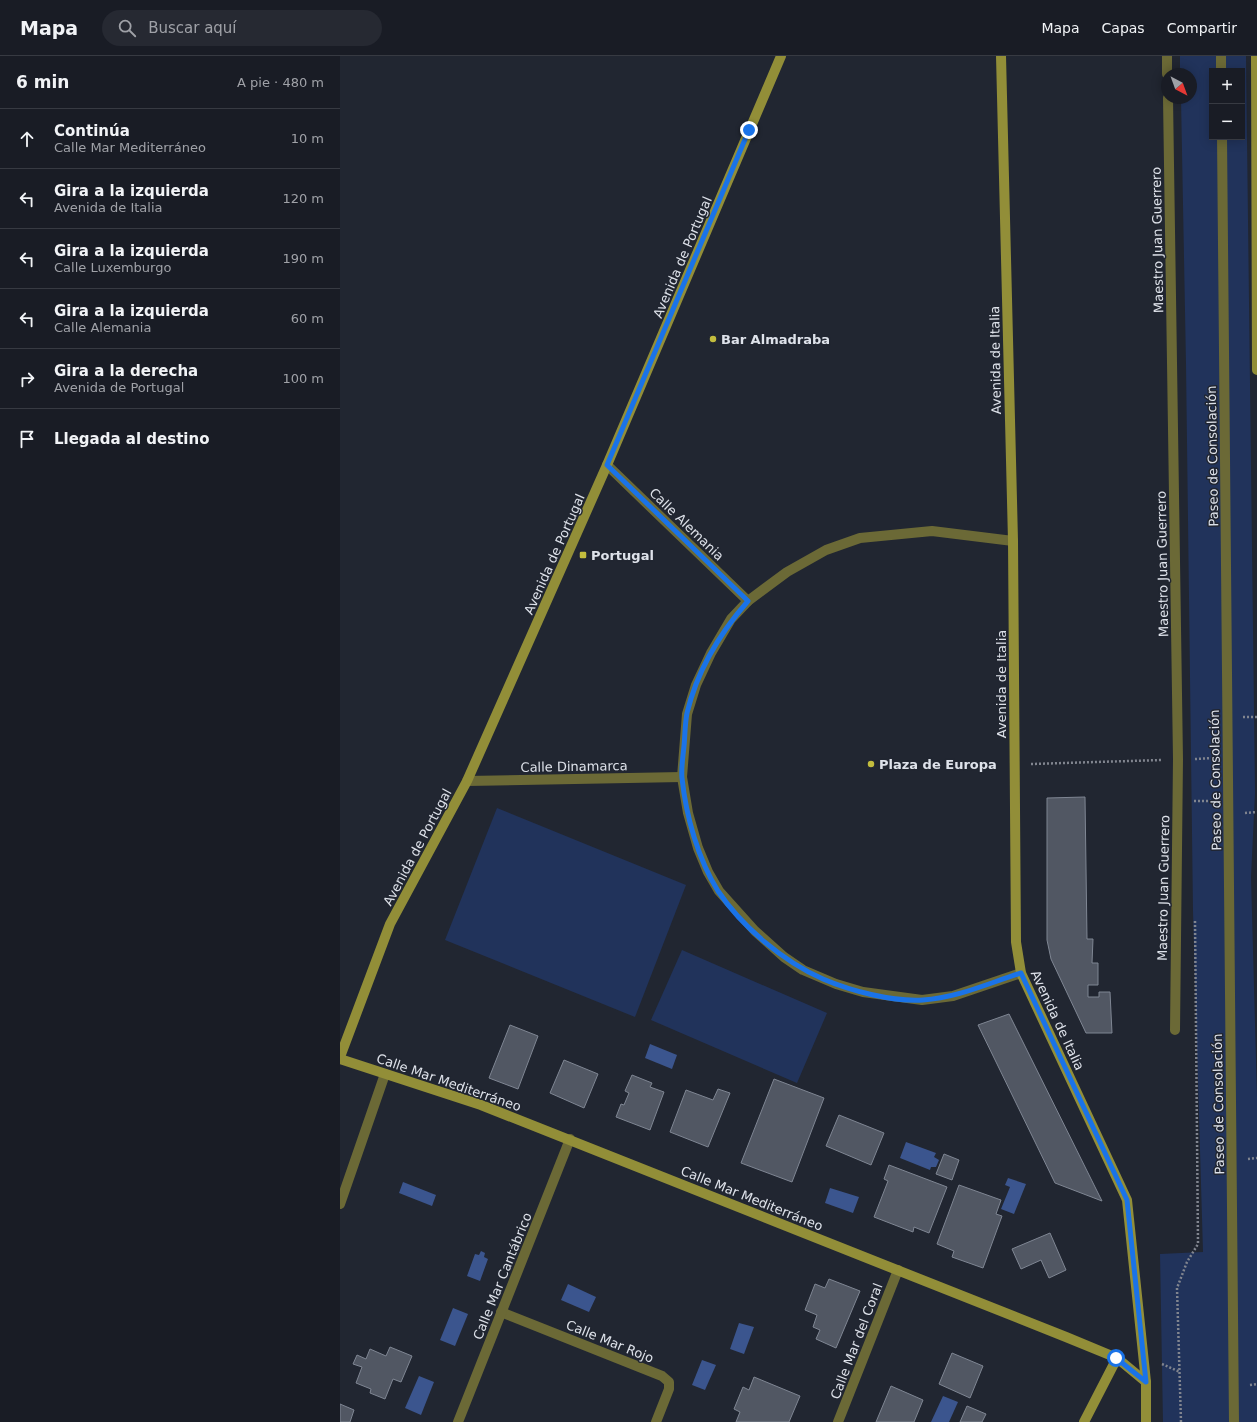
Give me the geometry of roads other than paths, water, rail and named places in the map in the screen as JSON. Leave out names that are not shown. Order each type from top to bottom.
[{"type":"street","name":"Avenida de Portugal","points":[[340,1058],[390,924],[467,781],[607,465],[781,56]]},
{"type":"street","name":"Avenida de Italia","points":[[1001,56],[1013,541],[1016,942],[1021,973],[1127,1200],[1146,1382],[1146,1422]]},
{"type":"street","points":[[1167,56],[1167,68]]},
{"type":"street","points":[[1221,56],[1222,68]]},
{"type":"street","points":[[1256,56],[1257,370]]},
{"type":"street","name":"Maestro Juan Guerrero","points":[[1168,104],[1178,759],[1175,1030]]},
{"type":"street","name":"Paseo de Consolación","points":[[1222,140],[1234,1422]]},
{"type":"street","name":"Calle Alemania","points":[[607,465],[748,601]]},
{"type":"street","points":[[1013,541],[932,531],[860,538],[826,550],[787,572],[748,601],[732,619],[715,646],[696,685],[687,714],[682,777],[688,813],[698,848],[708,872],[719,891],[754,931],[784,957],[803,970],[836,984],[862,992],[922,1000],[953,996],[1021,973]]},
{"type":"street","name":"Calle Dinamarca","points":[[467,781],[682,777]]},
{"type":"street","name":"Calle Mar Mediterráneo","points":[[340,1058],[481,1105],[898,1270],[1116,1358],[1146,1382]]},
{"type":"street","points":[[340,1204],[385,1074]]},
{"type":"street","name":"Calle Mar Cantábrico","points":[[458,1422],[570,1140]]},
{"type":"street","name":"Calle Mar del Coral","points":[[838,1422],[898,1270]]},
{"type":"street","name":"Calle Mar Rojo","points":[[501,1312],[662,1376],[669,1382],[669,1389],[656,1422]]},
{"type":"street","points":[[1084,1422],[1116,1358]]},
{"type":"place","name":"Bar Almadraba","points":[[713,339]]},
{"type":"place","name":"Portugal","points":[[583,555]]},
{"type":"place","name":"Plaza de Europa","points":[[871,764]]}]
